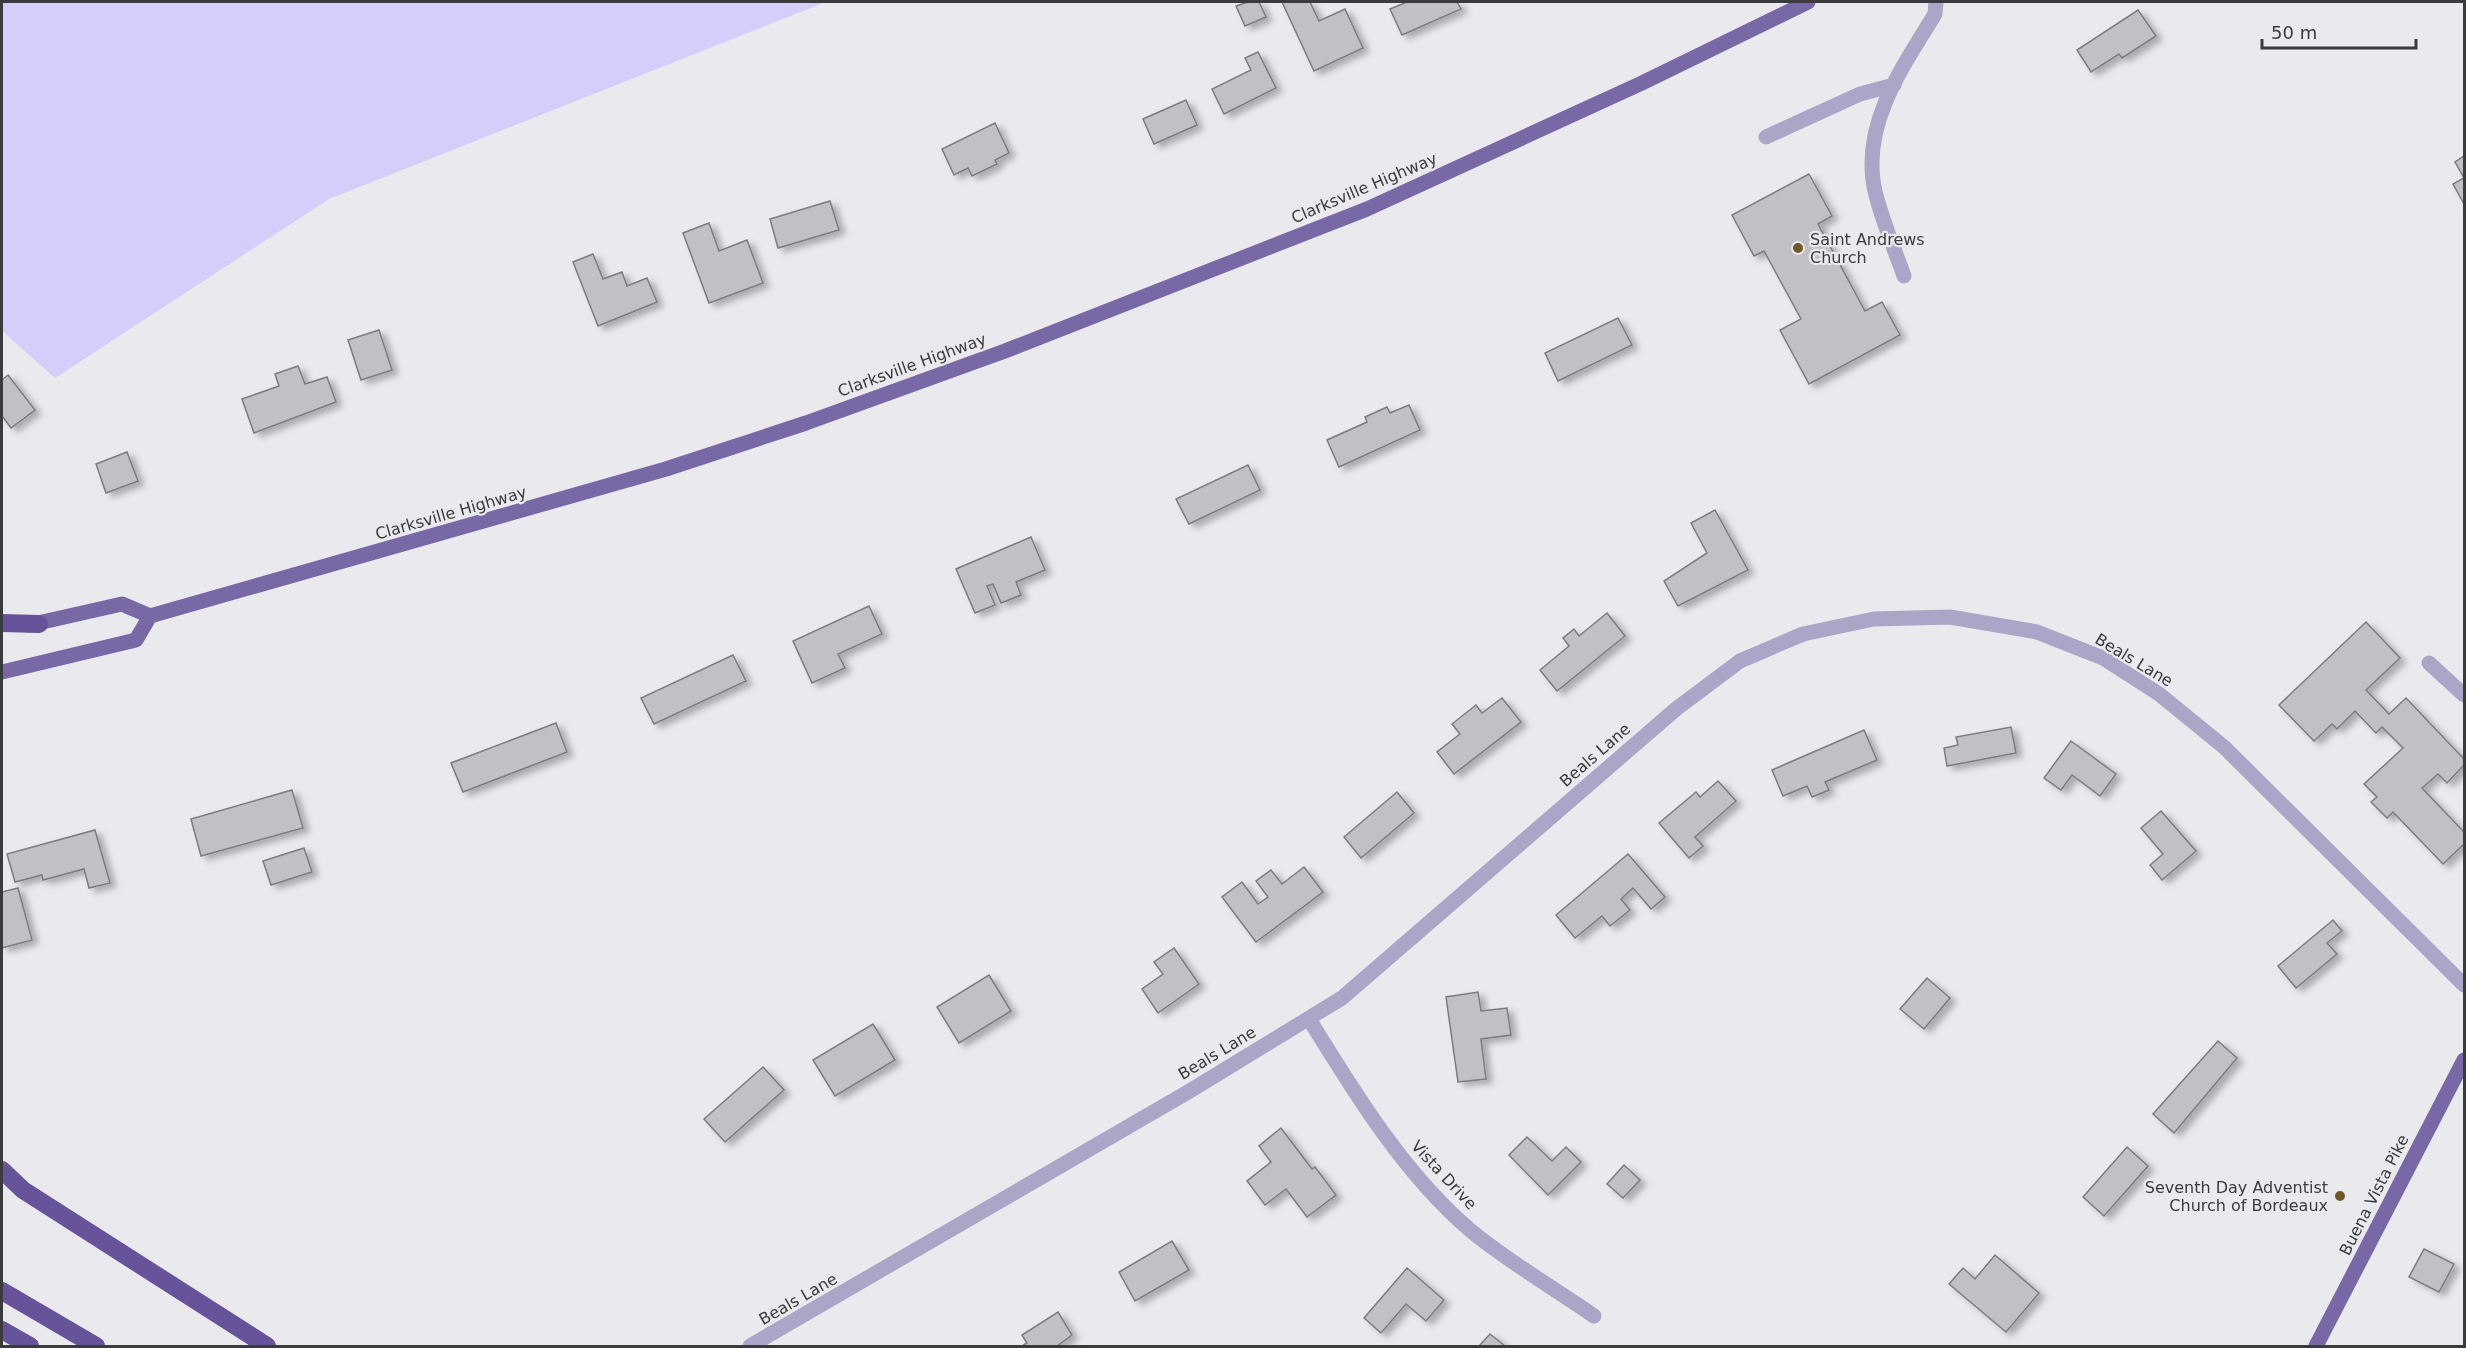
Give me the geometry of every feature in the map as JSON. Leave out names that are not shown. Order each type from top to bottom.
[{"type":"highway","points":[[2,623],[39,624]]},
{"type":"highway","points":[[2,1170],[23,1190],[267,1347]]},
{"type":"highway","points":[[2,1291],[96,1347]]},
{"type":"highway","points":[[2,1330],[30,1347]]},
{"type":"main road","name":"Clarksville Highway","points":[[150,616],[666,469],[806,423],[1005,351],[1367,209],[1642,82],[1808,2]]},
{"type":"main road","points":[[2,630],[39,624],[122,604],[150,616],[136,640],[2,672]]},
{"type":"main road","name":"Buena Vista Pike","points":[[2316,1347],[2464,1060]]},
{"type":"street","points":[[1904,276],[1873,181],[1872,150],[1875,125],[1894,85],[1935,15],[1936,2]]},
{"type":"street","points":[[1766,137],[1860,94],[1894,85]]},
{"type":"street","name":"Beals Lane","points":[[750,1347],[1342,998],[1676,709],[1740,662],[1796,635],[1874,620],[1950,617],[2037,632],[2103,658],[2159,694],[2224,747],[2464,985]]},
{"type":"street","points":[[2428,663],[2464,695]]},
{"type":"street","name":"Vista Drive","points":[[1309,1019],[1351,1087],[1405,1162],[1429,1188],[1470,1230],[1594,1316]]},
{"type":"shaded area","points":[[2,2],[826,2],[329,199],[55,378],[2,331]]},
{"type":"building","points":[[1248,2],[1259,2],[1266,17],[1245,26],[1236,6]]},
{"type":"building","points":[[1282,2],[1310,2],[1319,21],[1345,9],[1363,48],[1314,71]]},
{"type":"building","points":[[1407,2],[1457,2],[1461,9],[1402,35],[1390,9]]},
{"type":"building","points":[[2138,10],[2156,36],[2122,58],[2119,54],[2091,72],[2077,50]]},
{"type":"building","points":[[1258,52],[1276,88],[1224,114],[1212,89],[1251,70],[1245,58]]},
{"type":"building","points":[[1186,100],[1197,125],[1154,144],[1143,119]]},
{"type":"building","points":[[995,123],[1009,153],[995,160],[997,164],[972,176],[968,168],[954,175],[942,149]]},
{"type":"building","points":[[2464,156],[2464,178],[2455,162]]},
{"type":"building","points":[[1809,174],[1832,216],[1818,224],[1865,311],[1882,302],[1900,335],[1809,384],[1780,330],[1801,319],[1764,251],[1754,256],[1732,215]]},
{"type":"building","points":[[2464,178],[2464,204],[2453,184]]},
{"type":"building","points":[[830,201],[839,230],[778,248],[770,219]]},
{"type":"building","points":[[709,223],[719,251],[747,240],[763,283],[709,303],[683,233]]},
{"type":"building","points":[[593,254],[603,279],[622,272],[627,286],[647,278],[657,302],[598,326],[573,262]]},
{"type":"building","points":[[1618,318],[1632,345],[1558,381],[1545,353]]},
{"type":"building","points":[[379,330],[392,370],[361,380],[348,340]]},
{"type":"building","points":[[298,366],[305,384],[327,377],[336,402],[254,433],[242,399],[279,386],[275,374]]},
{"type":"building","points":[[8,375],[35,410],[11,428],[2,416],[2,380]]},
{"type":"building","points":[[1409,405],[1420,430],[1339,467],[1327,440],[1367,422],[1365,417],[1387,407],[1390,413]]},
{"type":"building","points":[[127,452],[138,481],[106,493],[96,464]]},
{"type":"building","points":[[1248,465],[1260,490],[1189,524],[1176,499]]},
{"type":"building","points":[[1715,510],[1748,570],[1678,606],[1664,581],[1707,553],[1691,523]]},
{"type":"building","points":[[1031,537],[1045,570],[1016,582],[1021,595],[1001,603],[993,584],[987,586],[995,605],[975,613],[956,569]]},
{"type":"building","points":[[869,606],[882,634],[838,654],[845,668],[812,683],[793,641]]},
{"type":"building","points":[[1607,613],[1625,636],[1557,691],[1540,670],[1569,646],[1563,638],[1574,629],[1579,636]]},
{"type":"building","points":[[2366,622],[2400,658],[2366,690],[2389,714],[2406,698],[2464,759],[2464,765],[2447,783],[2438,774],[2422,788],[2464,832],[2464,844],[2443,864],[2393,812],[2387,818],[2371,802],[2377,797],[2364,784],[2403,748],[2382,727],[2376,733],[2355,711],[2337,729],[2332,724],[2314,741],[2279,705]]},
{"type":"building","points":[[733,655],[746,681],[654,724],[641,698]]},
{"type":"building","points":[[1502,698],[1521,722],[1454,774],[1437,752],[1460,734],[1452,724],[1476,705],[1482,713]]},
{"type":"building","points":[[556,723],[567,752],[463,792],[451,763]]},
{"type":"building","points":[[2011,727],[2016,753],[1947,766],[1944,748],[1958,745],[1956,737]]},
{"type":"building","points":[[1864,730],[1877,760],[1825,782],[1829,790],[1812,797],[1807,786],[1783,796],[1772,770]]},
{"type":"building","points":[[2071,741],[2116,774],[2100,796],[2072,775],[2061,790],[2044,778]]},
{"type":"building","points":[[1718,781],[1736,801],[1695,837],[1703,846],[1689,858],[1659,823],[1696,792],[1700,797]]},
{"type":"building","points":[[292,790],[303,828],[201,856],[191,819]]},
{"type":"building","points":[[1397,792],[1414,813],[1361,858],[1344,837]]},
{"type":"building","points":[[2161,811],[2196,851],[2162,880],[2150,865],[2163,854],[2141,828]]},
{"type":"building","points":[[95,830],[110,883],[89,888],[84,869],[43,880],[42,875],[15,882],[7,854]]},
{"type":"building","points":[[304,848],[312,872],[271,885],[263,861]]},
{"type":"building","points":[[1628,854],[1665,897],[1651,909],[1633,888],[1621,899],[1630,910],[1610,926],[1602,916],[1575,938],[1556,915]]},
{"type":"building","points":[[1304,867],[1323,892],[1256,942],[1222,897],[1242,882],[1258,904],[1268,897],[1256,881],[1271,870],[1282,884]]},
{"type":"building","points":[[18,888],[32,940],[2,948],[2,892]]},
{"type":"building","points":[[2333,920],[2342,931],[2327,943],[2337,954],[2296,988],[2278,966]]},
{"type":"building","points":[[1174,948],[1199,984],[1158,1013],[1142,989],[1163,974],[1154,962]]},
{"type":"building","points":[[989,975],[1011,1011],[959,1043],[937,1007]]},
{"type":"building","points":[[1927,978],[1950,998],[1924,1029],[1900,1009]]},
{"type":"building","points":[[1478,992],[1481,1011],[1507,1008],[1511,1035],[1481,1039],[1486,1079],[1458,1082],[1446,997]]},
{"type":"building","points":[[873,1024],[895,1060],[835,1096],[813,1060]]},
{"type":"building","points":[[2218,1041],[2237,1058],[2174,1133],[2153,1114]]},
{"type":"building","points":[[763,1067],[784,1090],[725,1142],[704,1119]]},
{"type":"building","points":[[1281,1128],[1312,1169],[1315,1167],[1336,1195],[1307,1217],[1286,1189],[1265,1205],[1247,1181],[1271,1162],[1259,1146]]},
{"type":"building","points":[[1527,1137],[1552,1161],[1566,1147],[1581,1162],[1548,1195],[1509,1155]]},
{"type":"building","points":[[2127,1147],[2148,1166],[2104,1216],[2083,1197]]},
{"type":"building","points":[[1624,1165],[1640,1180],[1623,1198],[1607,1184]]},
{"type":"building","points":[[1172,1241],[1189,1270],[1135,1301],[1119,1272]]},
{"type":"building","points":[[2424,1249],[2454,1264],[2439,1292],[2409,1277]]},
{"type":"building","points":[[1995,1255],[2039,1293],[2006,1332],[1949,1284],[1963,1268],[1975,1279]]},
{"type":"building","points":[[1407,1268],[1444,1300],[1426,1321],[1406,1304],[1381,1333],[1364,1318]]},
{"type":"building","points":[[1058,1312],[1072,1335],[1057,1346],[1022,1346],[1027,1343],[1022,1335]]},
{"type":"building","points":[[1490,1334],[1505,1346],[1479,1346]]},
{"type":"place","name":"Saint Andrews Church","points":[[1798,248]]},
{"type":"place","name":"Seventh Day Adventist Church of Bordeaux","points":[[2340,1196]]}]
